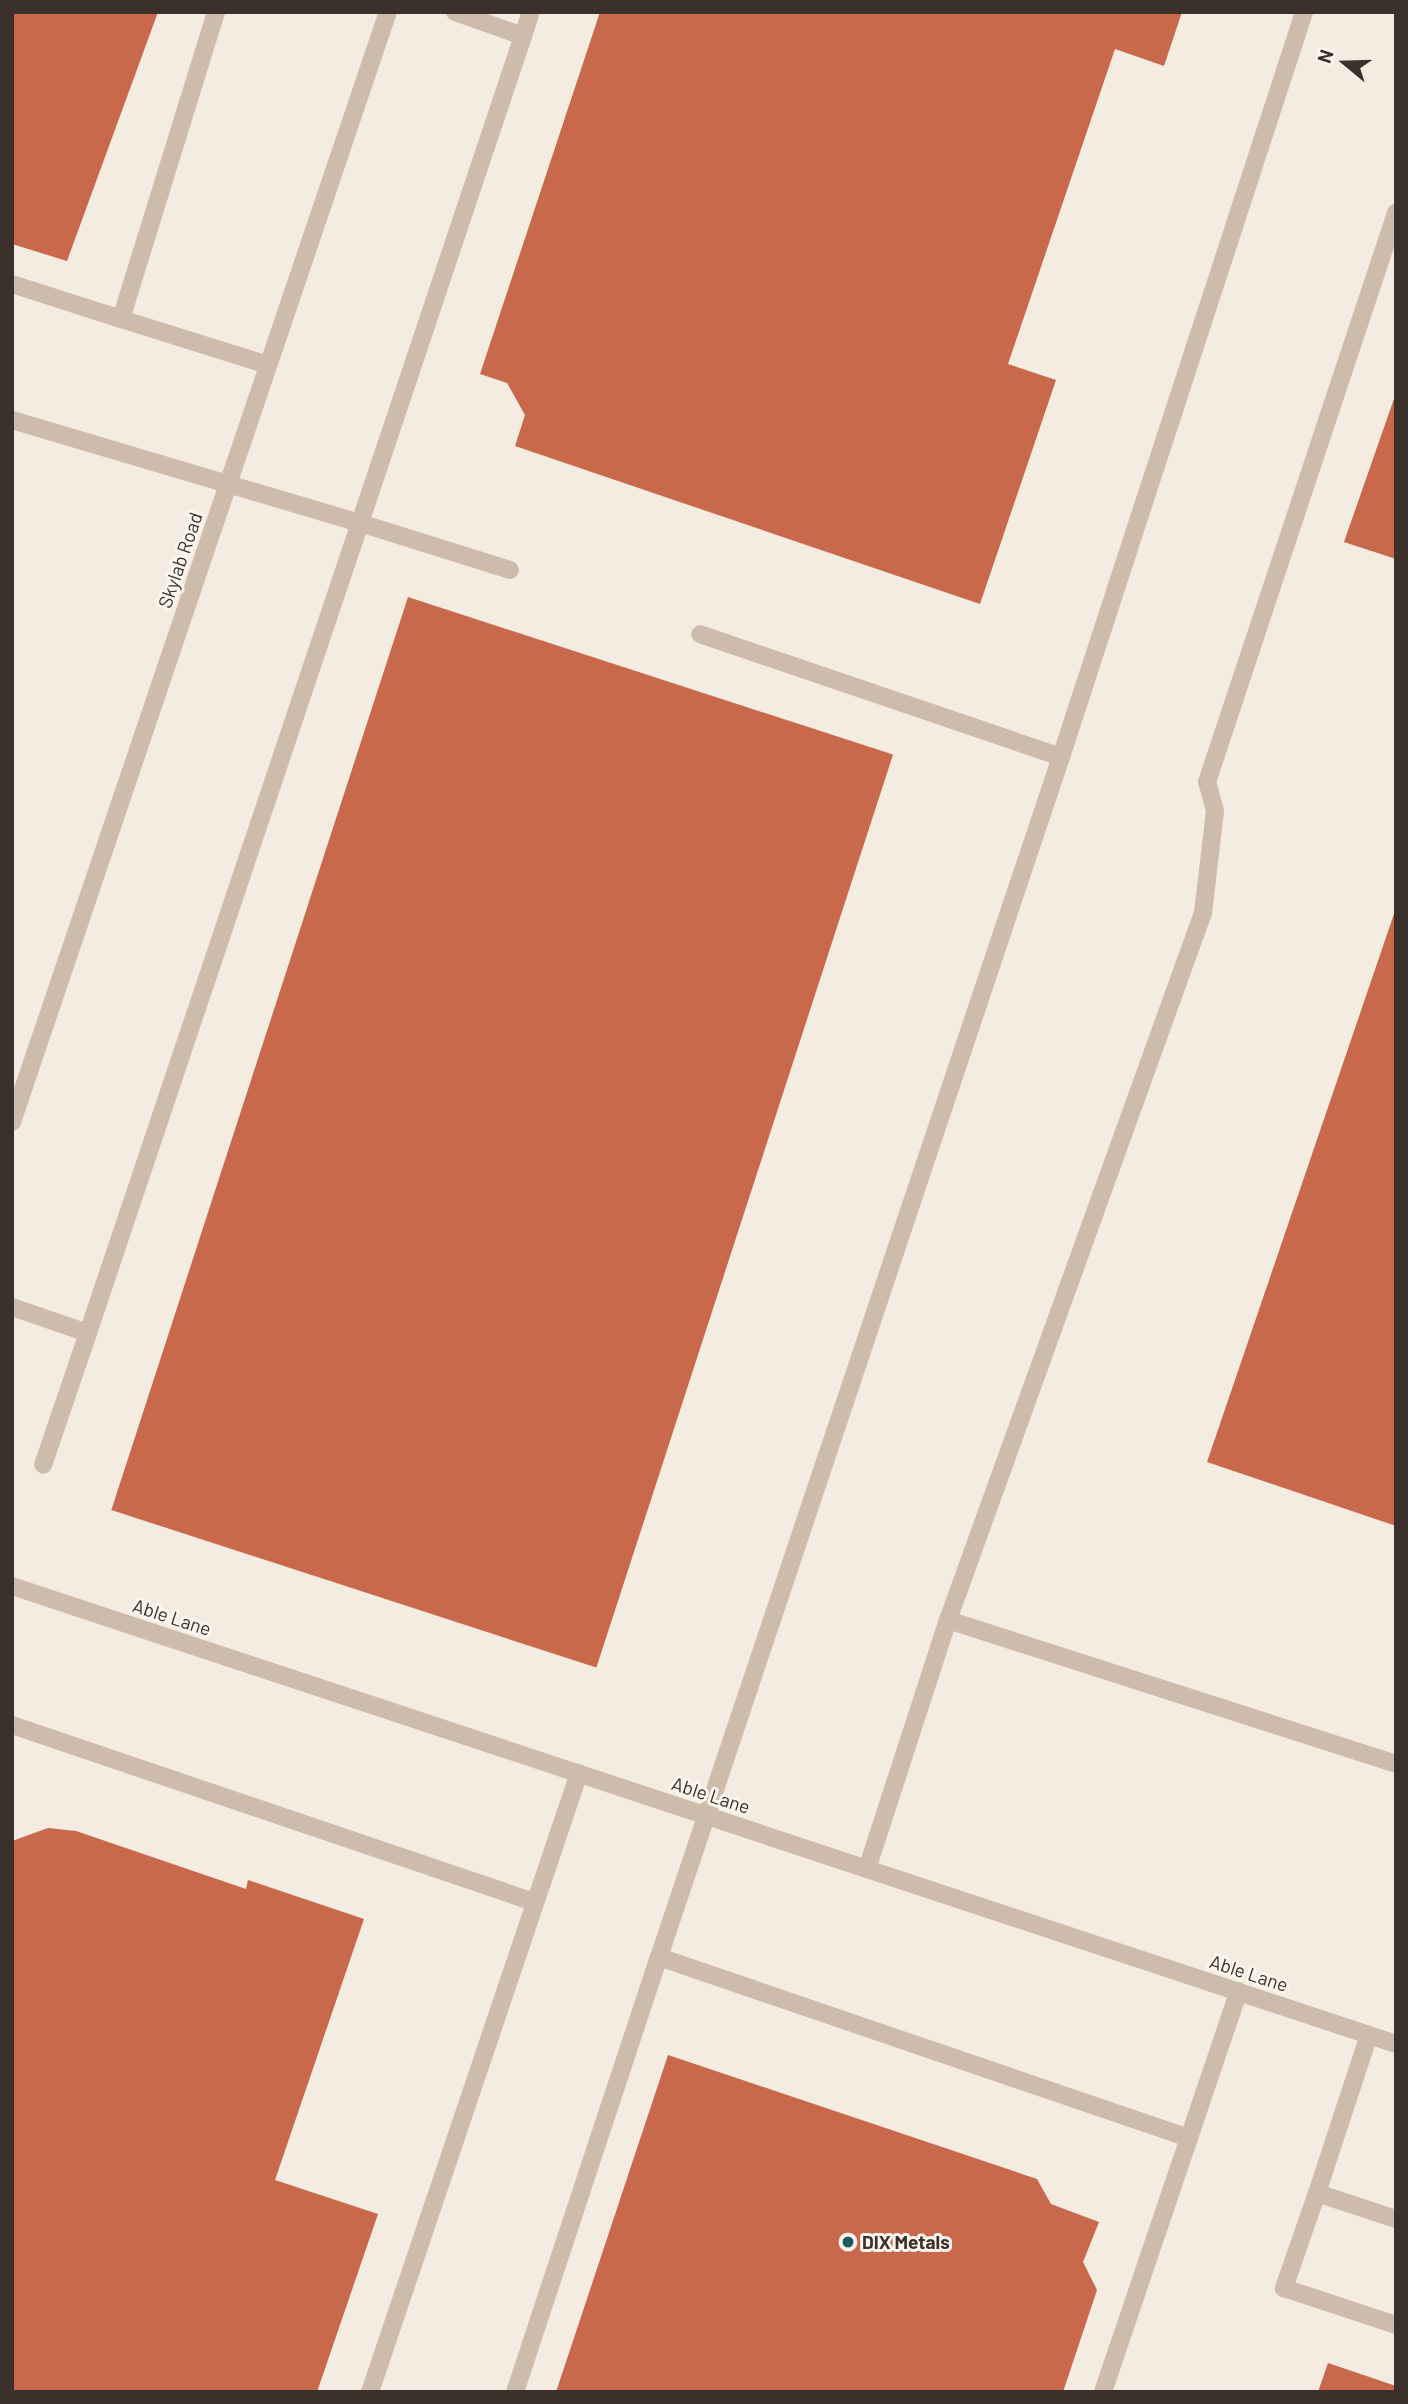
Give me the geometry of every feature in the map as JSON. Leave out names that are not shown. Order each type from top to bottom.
[{"type":"street","points":[[121,318],[216,12]]},
{"type":"street","name":"Skylab Road","points":[[12,1122],[388,12]]},
{"type":"street","points":[[455,12],[523,36]]},
{"type":"street","points":[[43,1465],[531,12]]},
{"type":"street","points":[[515,2392],[1061,757],[1304,12]]},
{"type":"street","points":[[867,1869],[948,1620],[1203,913],[1215,810],[1207,782],[1396,213]]},
{"type":"street","points":[[12,284],[268,365]]},
{"type":"street","points":[[12,421],[229,482],[510,570]]},
{"type":"street","points":[[700,634],[1061,757]]},
{"type":"street","points":[[12,1307],[88,1333]]},
{"type":"street","name":"Able Lane","points":[[12,1586],[1396,2043]]},
{"type":"street","points":[[948,1620],[1396,1763]]},
{"type":"street","points":[[12,1725],[534,1902]]},
{"type":"street","points":[[370,2392],[579,1773]]},
{"type":"street","points":[[659,1958],[1189,2138]]},
{"type":"street","points":[[1103,2392],[1239,1992]]},
{"type":"street","points":[[1369,2035],[1284,2288],[1396,2325]]},
{"type":"street","points":[[1317,2193],[1396,2218]]},
{"type":"building","points":[[12,12],[158,12],[67,261],[12,244]]},
{"type":"building","points":[[600,12],[1182,12],[1164,66],[1115,49],[1008,364],[1056,380],[980,604],[515,446],[525,415],[507,383],[480,374]]},
{"type":"building","points":[[1396,393],[1396,559],[1344,542]]},
{"type":"building","points":[[408,597],[893,755],[596,1668],[111,1510]]},
{"type":"building","points":[[1396,908],[1396,1526],[1207,1462]]},
{"type":"building","points":[[48,1828],[76,1831],[246,1889],[248,1880],[364,1919],[275,2180],[378,2214],[317,2392],[12,2392],[12,1841]]},
{"type":"building","name":"DIX Metals","points":[[668,2055],[1037,2179],[1051,2204],[1099,2222],[1083,2262],[1097,2290],[1063,2392],[556,2392]]},
{"type":"building","points":[[1328,2363],[1396,2386],[1396,2392],[1318,2392]]},
{"type":"place","name":"DIX Metals","points":[[848,2242]]}]
